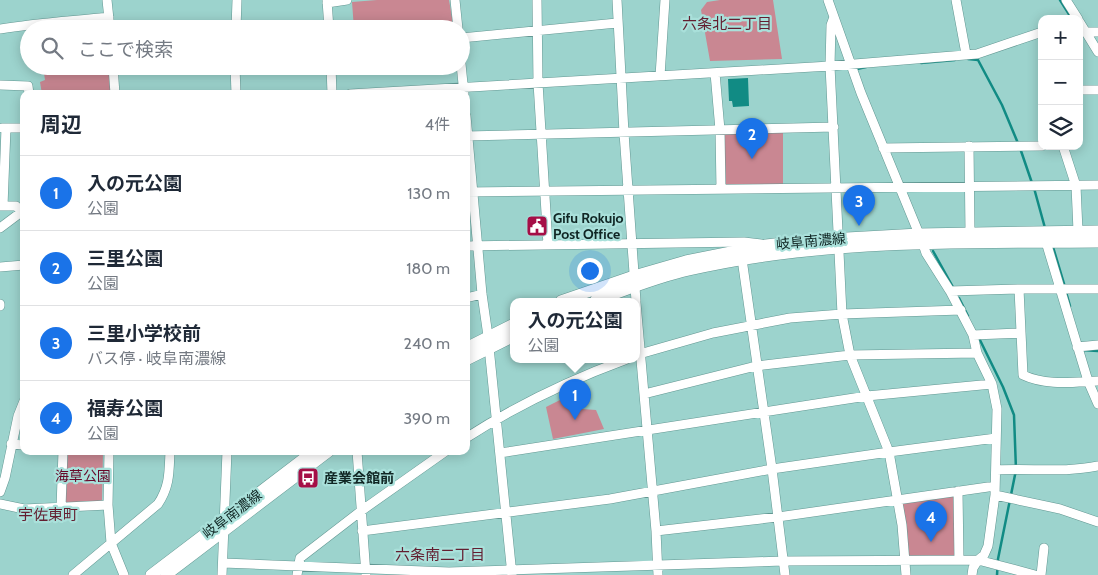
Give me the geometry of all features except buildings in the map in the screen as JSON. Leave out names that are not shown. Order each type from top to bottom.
[{"type":"main road","name":"岐阜南濃線","points":[[921,239],[970,233],[1098,231]]},
{"type":"main road","name":"岐阜南濃線","points":[[601,298],[635,281],[686,262],[766,245],[921,239],[1098,242]]},
{"type":"main road","name":"岐阜南濃線","points":[[572,298],[635,281],[687,270],[838,243]]},
{"type":"main road","points":[[470,357],[510,327]]},
{"type":"main road","points":[[470,347],[510,337]]},
{"type":"main road","name":"岐阜南濃線","points":[[151,575],[323,455]]},
{"type":"main road","name":"岐阜南濃線","points":[[166,575],[224,526],[298,457]]},
{"type":"street","points":[[107,0],[109,20]]},
{"type":"street","points":[[236,20],[237,0]]},
{"type":"street","points":[[328,20],[327,1],[347,0]]},
{"type":"street","points":[[455,0],[457,20]]},
{"type":"street","points":[[537,0],[538,83],[548,245]]},
{"type":"street","points":[[618,0],[617,23],[620,78],[636,298]]},
{"type":"street","points":[[660,76],[665,0]]},
{"type":"street","points":[[828,0],[850,64],[926,253],[961,310],[973,334],[977,353],[992,384],[997,409],[995,491],[988,546],[984,555],[973,568],[972,575]]},
{"type":"street","points":[[956,0],[966,54]]},
{"type":"street","points":[[1066,0],[1076,15]]},
{"type":"street","points":[[87,20],[109,17]]},
{"type":"street","points":[[834,17],[831,26],[830,66],[842,314],[850,355],[889,452],[898,500],[906,575]]},
{"type":"street","points":[[470,37],[617,23]]},
{"type":"street","points":[[0,28],[20,25]]},
{"type":"street","points":[[1083,32],[1098,32]]},
{"type":"street","points":[[1083,32],[1098,52]]},
{"type":"street","points":[[462,75],[464,90],[538,83],[830,66],[977,54],[1038,33]]},
{"type":"street","points":[[714,72],[720,130],[721,188]]},
{"type":"street","points":[[114,75],[115,90]]},
{"type":"street","points":[[235,75],[236,90]]},
{"type":"street","points":[[331,75],[332,90]]},
{"type":"street","points":[[0,85],[28,86],[28,90]]},
{"type":"street","points":[[1083,90],[1098,90]]},
{"type":"street","points":[[20,128],[3,128],[2,206],[16,206],[20,209]]},
{"type":"street","points":[[470,136],[834,128]]},
{"type":"street","points":[[968,146],[970,233]]},
{"type":"street","points":[[883,148],[1038,146]]},
{"type":"street","points":[[1064,150],[1076,186],[1078,231]]},
{"type":"street","points":[[512,573],[478,246],[470,192],[721,188],[1098,186]]},
{"type":"street","points":[[0,228],[20,213]]},
{"type":"street","points":[[470,246],[744,242],[766,245]]},
{"type":"street","points":[[1046,242],[1077,347],[1093,381],[1098,404]]},
{"type":"street","points":[[742,259],[785,575]]},
{"type":"street","points":[[0,267],[20,265]]},
{"type":"street","points":[[950,292],[1098,288]]},
{"type":"street","points":[[1019,289],[1023,375],[1035,381],[1063,383],[1093,381]]},
{"type":"street","points":[[470,297],[482,294]]},
{"type":"street","points":[[640,353],[751,324],[790,318],[842,314],[961,310]]},
{"type":"street","points":[[973,334],[1021,333]]},
{"type":"street","points":[[1077,347],[1098,345]]},
{"type":"street","points":[[644,394],[756,366],[850,355],[977,353]]},
{"type":"street","points":[[470,435],[496,418],[561,385],[617,363]]},
{"type":"street","points":[[639,363],[644,394],[658,575]]},
{"type":"street","points":[[500,453],[867,396],[992,384]]},
{"type":"street","points":[[0,492],[20,414]]},
{"type":"street","points":[[362,531],[610,499],[772,469],[996,438]]},
{"type":"street","points":[[11,444],[20,445]]},
{"type":"street","points":[[60,508],[63,455]]},
{"type":"street","points":[[109,455],[108,504],[111,543],[124,575]]},
{"type":"street","points":[[73,575],[158,504],[165,493],[169,481],[170,455]]},
{"type":"street","points":[[222,575],[227,455]]},
{"type":"street","points":[[357,455],[365,572]]},
{"type":"street","points":[[297,570],[300,558],[361,511],[440,455]]},
{"type":"street","points":[[997,470],[1081,470],[1098,466]]},
{"type":"street","points":[[656,531],[778,517],[958,491],[995,491],[1060,508],[1098,522]]},
{"type":"street","points":[[958,491],[959,560]]},
{"type":"street","points":[[0,504],[24,509],[108,504]]},
{"type":"street","points":[[1041,575],[1044,548]]},
{"type":"street","points":[[223,563],[297,570],[512,573],[658,564],[978,560],[1035,575]]},
{"type":"green space","points":[[449,0],[452,20],[353,20],[352,2]]},
{"type":"green space","points":[[720,0],[773,0],[782,59],[710,61],[701,10],[707,2]]},
{"type":"green space","points":[[44,75],[111,75],[113,90],[41,90],[40,82],[45,80]]},
{"type":"green space","points":[[783,129],[783,188],[721,189],[720,130]]},
{"type":"green space","points":[[578,391],[582,409],[596,410],[604,429],[553,439],[546,407]]},
{"type":"green space","name":"海草公園","points":[[65,455],[103,455],[102,502],[68,503],[64,501]]},
{"type":"green space","points":[[957,493],[958,559],[907,560],[900,502]]},
{"type":"water","points":[[748,78],[749,106],[733,107],[732,101],[729,101],[728,79]]},
{"type":"waterway","points":[[1060,0],[1069,15]]},
{"type":"waterway","points":[[968,59],[978,60],[1002,105],[1032,183]]},
{"type":"waterway","points":[[921,63],[955,60]]},
{"type":"waterway","points":[[857,69],[866,67]]},
{"type":"waterway","points":[[1034,188],[1045,228]]},
{"type":"waterway","points":[[1053,247],[1065,287]]},
{"type":"waterway","points":[[933,251],[954,289]]},
{"type":"waterway","points":[[1066,292],[1070,306]]},
{"type":"waterway","points":[[959,298],[968,316]]},
{"type":"waterway","points":[[978,336],[1003,387],[1014,415],[1016,470],[998,559],[997,575]]},
{"type":"waterway","points":[[1082,350],[1098,351]]},
{"type":"place","name":"三里公園","points":[[752,159]]},
{"type":"place","name":"Gifu Rokujo Post Office","points":[[537,226]]},
{"type":"place","name":"三里小学校前","points":[[859,226]]},
{"type":"place","name":"入の元公園","points":[[575,420]]},
{"type":"place","name":"産業会館前","points":[[308,478]]},
{"type":"place","name":"福寿公園","points":[[931,542]]},
{"type":"district","name":"六条北二丁目","points":[[727,24]]},
{"type":"district","name":"宇佐東町","points":[[48,515]]},
{"type":"district","name":"六条南二丁目","points":[[440,555]]}]
